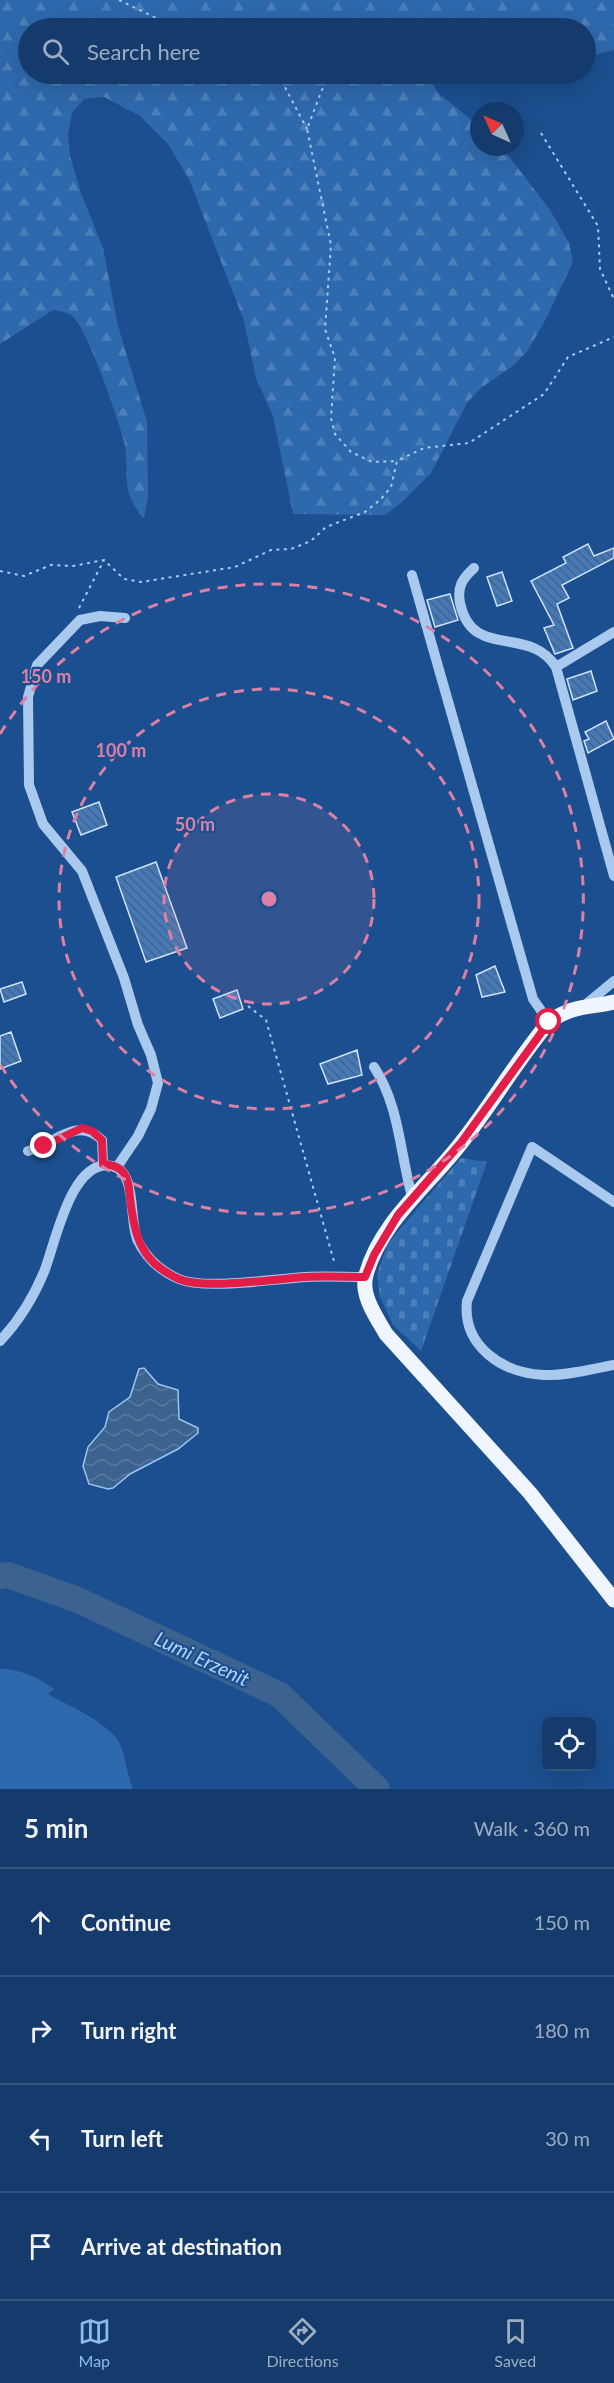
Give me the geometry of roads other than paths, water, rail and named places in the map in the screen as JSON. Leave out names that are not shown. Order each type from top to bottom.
[{"type":"main road","points":[[614,1002],[585,1005],[563,1012],[549,1022],[460,1144],[386,1234],[365,1277],[371,1309],[386,1334],[530,1493],[614,1600]]},
{"type":"street","points":[[474,567],[463,578],[458,591],[468,625],[478,634],[534,647],[548,655],[556,667],[614,876]]},
{"type":"street","points":[[412,575],[533,999],[549,1022]]},
{"type":"street","points":[[117,1167],[138,1136],[151,1109],[158,1083],[151,1055],[81,871],[43,824],[29,785],[28,697],[37,664],[80,620],[100,616],[125,618]]},
{"type":"street","points":[[556,667],[614,632]]},
{"type":"street","points":[[585,1005],[614,981]]},
{"type":"street","points":[[374,1067],[383,1080],[403,1145],[413,1200]]},
{"type":"street","points":[[28,1151],[82,1128],[92,1131],[102,1140],[103,1164]]},
{"type":"street","points":[[614,1202],[532,1147],[467,1301],[465,1317],[476,1344],[511,1370],[545,1375],[614,1365]]},
{"type":"street","points":[[0,1341],[33,1294],[44,1272],[72,1194],[85,1176],[103,1164],[117,1167],[124,1173],[129,1183],[132,1220],[137,1238],[146,1255],[160,1269],[181,1280],[202,1283],[365,1277]]},
{"type":"water","points":[[144,1368],[158,1384],[178,1390],[179,1419],[198,1428],[198,1433],[178,1449],[130,1474],[113,1488],[108,1489],[89,1484],[83,1466],[88,1447],[105,1427],[109,1412],[130,1397],[139,1369]]},
{"type":"waterway","name":"Lumi Erzenit","points":[[0,1576],[8,1575],[78,1600],[280,1695],[377,1789]]}]
